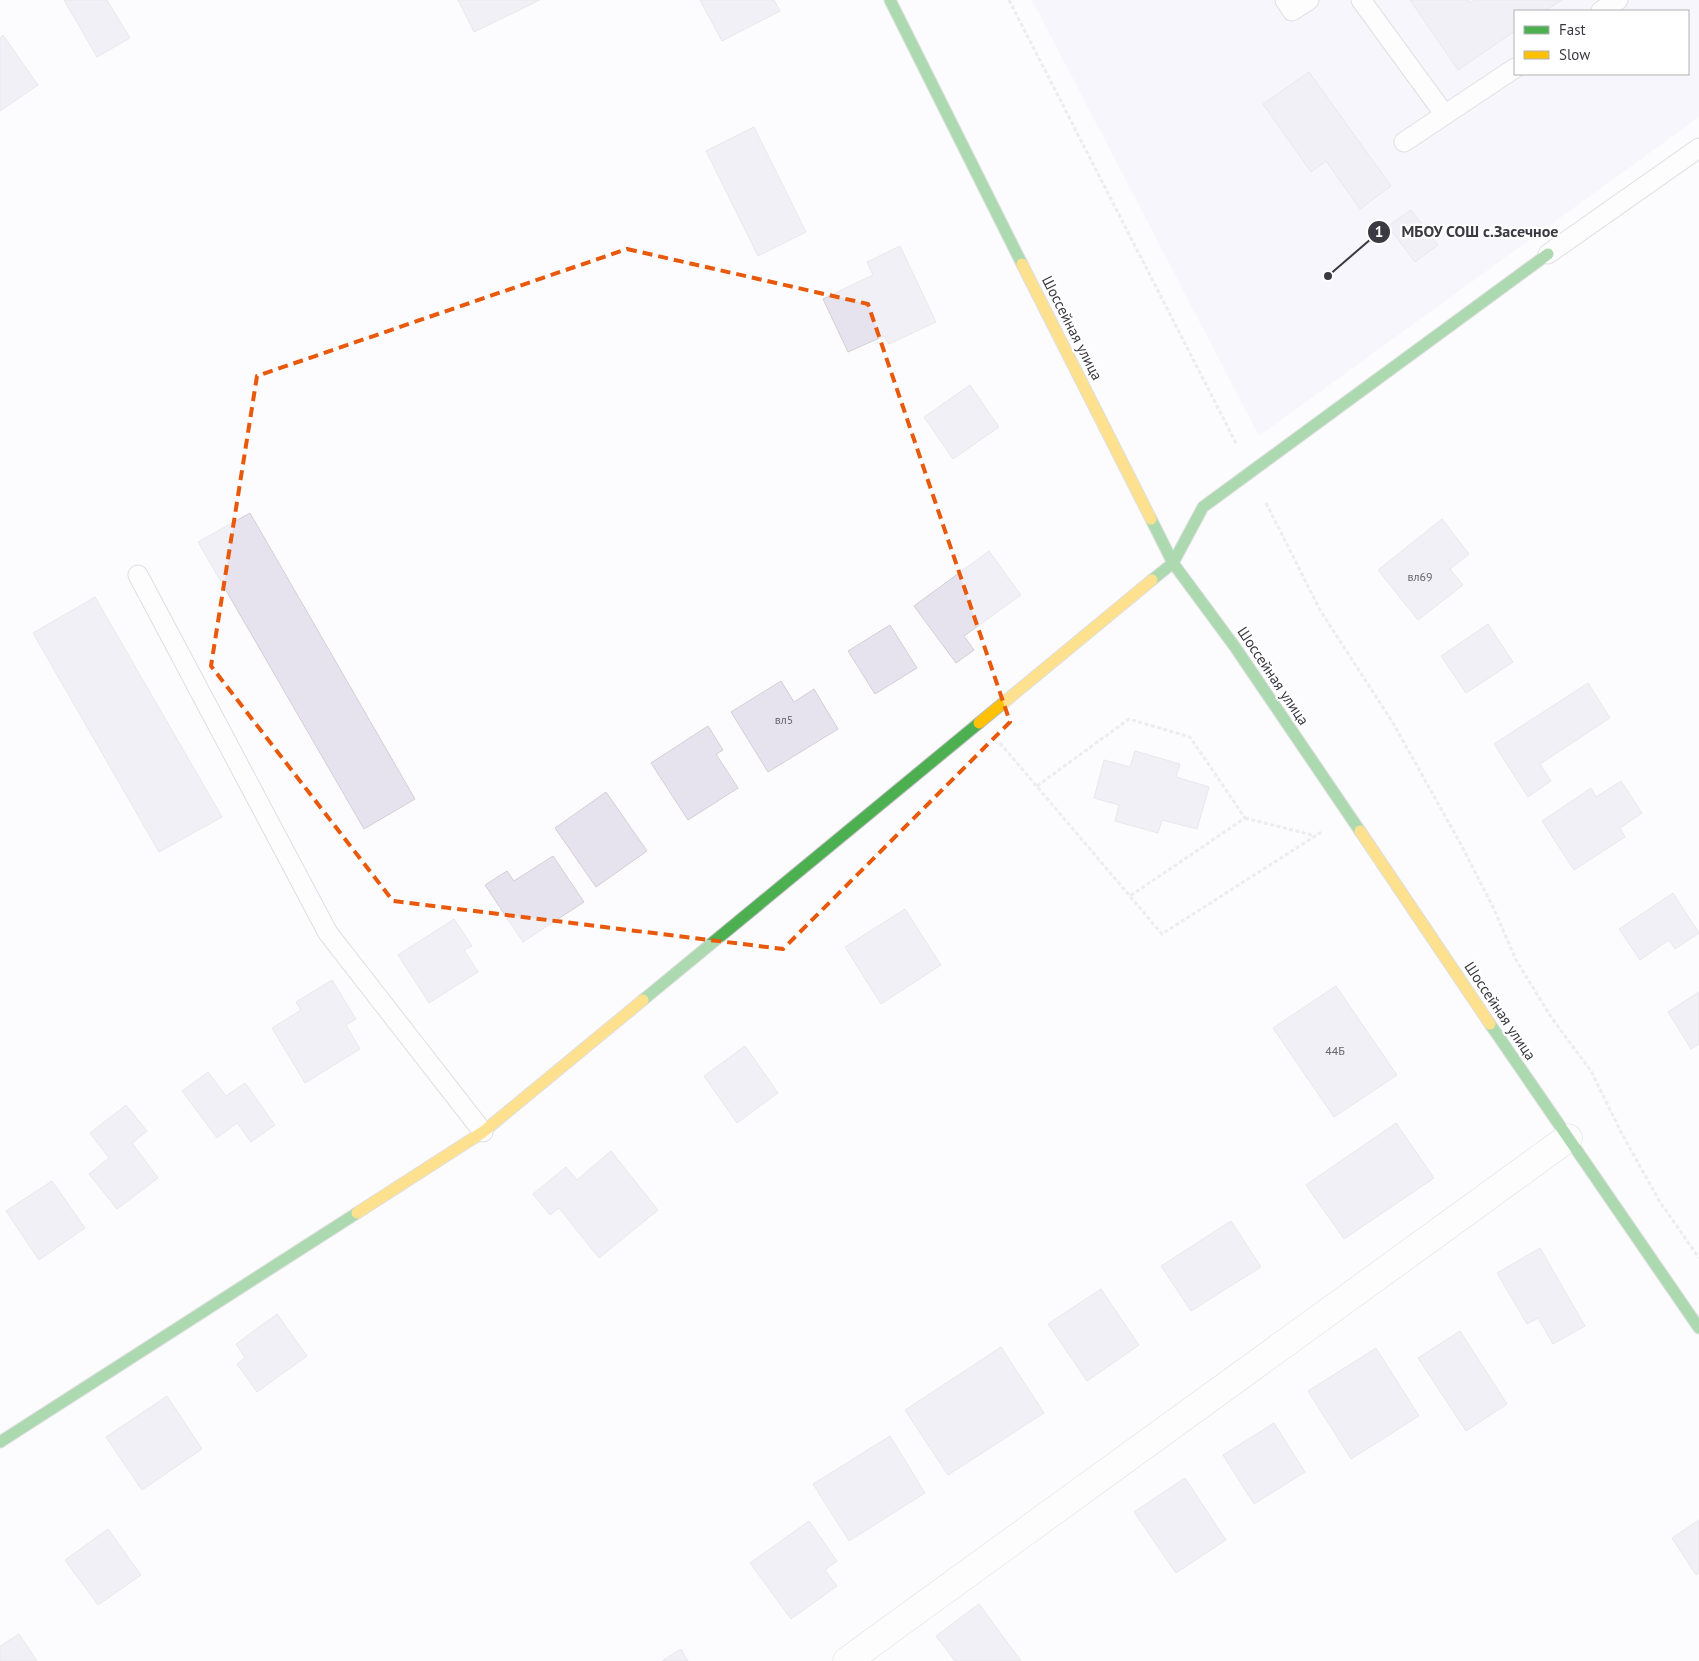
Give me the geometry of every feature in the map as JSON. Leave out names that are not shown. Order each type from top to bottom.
[{"type":"street","name":"Шоссейная улица","points":[[890,0],[1173,563],[1236,647],[1568,1138],[1699,1328]]},
{"type":"street","points":[[0,1442],[483,1132],[1173,563],[1203,507],[1548,254]]},
{"type":"street","points":[[847,1661],[1568,1138]]},
{"type":"lane","points":[[1285,0],[1292,11],[1309,0]]},
{"type":"lane","points":[[1361,0],[1445,115]]},
{"type":"lane","points":[[1603,10],[1618,0]]},
{"type":"lane","points":[[1404,142],[1514,69]]},
{"type":"lane","points":[[1548,254],[1699,148]]},
{"type":"lane","points":[[138,575],[328,933],[483,1132]]},
{"type":"path","points":[[1009,0],[1239,448]]},
{"type":"path","points":[[1266,504],[1320,610],[1393,723],[1459,841],[1493,907],[1516,960],[1552,1017],[1591,1070],[1622,1134],[1660,1202],[1699,1258]]},
{"type":"path","points":[[1037,786],[1129,719],[1190,737],[1245,818],[1316,836]]},
{"type":"path","points":[[982,721],[1162,934],[1349,815]]},
{"type":"path","points":[[1130,896],[1245,818]]},
{"type":"highlighted area","points":[[627,249],[868,304],[1010,722],[783,949],[393,901],[211,666],[257,376]]},
{"type":"shaded area","points":[[1032,0],[1699,0],[1699,117],[1259,436]]},
{"type":"building","points":[[64,0],[107,0],[130,38],[97,57]]},
{"type":"building","points":[[458,0],[540,0],[474,32]]},
{"type":"building","points":[[700,0],[774,0],[780,11],[722,41]]},
{"type":"building","points":[[1410,0],[1468,0],[1470,3],[1475,0],[1562,0],[1547,10],[1514,10],[1514,32],[1458,70]]},
{"type":"building","points":[[3,35],[38,85],[0,111],[0,38]]},
{"type":"building","points":[[1309,72],[1391,186],[1360,209],[1326,161],[1311,172],[1263,104]]},
{"type":"building","points":[[754,127],[806,232],[758,256],[706,151]]},
{"type":"building","points":[[1411,210],[1438,245],[1415,262],[1388,226]]},
{"type":"building","points":[[900,246],[936,322],[889,344],[884,336],[848,352],[823,299],[873,275],[867,262]]},
{"type":"building","points":[[970,385],[999,427],[953,459],[924,417]]},
{"type":"building","points":[[250,513],[415,799],[364,829],[198,542]]},
{"type":"building","points":[[1442,519],[1469,554],[1450,569],[1463,585],[1418,620],[1378,570]]},
{"type":"building","points":[[989,551],[1021,595],[964,636],[974,650],[956,663],[914,606]]},
{"type":"building","points":[[95,597],[222,817],[159,852],[33,633]]},
{"type":"building","points":[[1488,624],[1513,662],[1466,693],[1441,656]]},
{"type":"building","points":[[890,625],[917,668],[875,694],[848,651]]},
{"type":"building","points":[[781,681],[794,702],[814,689],[838,729],[768,772],[731,712]]},
{"type":"building","points":[[1588,683],[1610,718],[1540,764],[1551,781],[1528,797],[1494,744]]},
{"type":"building","points":[[708,726],[723,750],[716,754],[738,788],[688,820],[651,763]]},
{"type":"building","points":[[1135,751],[1180,764],[1176,777],[1209,787],[1197,829],[1162,820],[1158,833],[1115,821],[1119,805],[1094,798],[1104,760],[1130,767]]},
{"type":"building","points":[[1621,781],[1642,813],[1620,828],[1625,837],[1574,870],[1542,821],[1591,788],[1596,797]]},
{"type":"building","points":[[606,792],[647,851],[596,887],[555,828]]},
{"type":"building","points":[[553,856],[584,902],[523,942],[485,885],[507,871],[514,881]]},
{"type":"building","points":[[1673,893],[1699,933],[1675,949],[1669,940],[1640,960],[1619,929]]},
{"type":"building","points":[[905,909],[941,965],[881,1004],[845,947]]},
{"type":"building","points":[[454,919],[472,946],[464,950],[478,972],[429,1003],[398,955]]},
{"type":"building","points":[[332,980],[356,1019],[346,1025],[360,1049],[305,1083],[272,1028],[301,1010],[296,1002]]},
{"type":"building","points":[[1336,986],[1397,1075],[1334,1117],[1273,1028]]},
{"type":"building","points":[[1699,992],[1699,1044],[1691,1049],[1668,1012]]},
{"type":"building","points":[[745,1046],[778,1093],[737,1123],[704,1076]]},
{"type":"building","points":[[208,1072],[226,1096],[245,1083],[275,1125],[251,1142],[237,1123],[217,1138],[182,1091]]},
{"type":"building","points":[[126,1105],[147,1131],[132,1143],[158,1178],[117,1209],[89,1174],[109,1158],[90,1133]]},
{"type":"building","points":[[1396,1123],[1434,1178],[1344,1239],[1306,1185]]},
{"type":"building","points":[[611,1151],[658,1210],[599,1258],[559,1208],[550,1215],[533,1194],[566,1167],[577,1180]]},
{"type":"building","points":[[52,1181],[85,1228],[39,1260],[6,1211]]},
{"type":"building","points":[[1231,1221],[1261,1267],[1191,1311],[1161,1266]]},
{"type":"building","points":[[1540,1248],[1585,1326],[1553,1344],[1538,1318],[1527,1324],[1497,1273]]},
{"type":"building","points":[[1101,1289],[1139,1345],[1087,1381],[1048,1324]]},
{"type":"building","points":[[277,1314],[307,1356],[257,1392],[237,1364],[245,1358],[236,1344]]},
{"type":"building","points":[[1460,1331],[1507,1404],[1466,1431],[1418,1358]]},
{"type":"building","points":[[1001,1347],[1044,1413],[948,1475],[905,1410]]},
{"type":"building","points":[[1376,1348],[1419,1416],[1351,1459],[1308,1391]]},
{"type":"building","points":[[167,1396],[202,1449],[142,1490],[106,1437]]},
{"type":"building","points":[[1274,1423],[1305,1472],[1254,1504],[1223,1455]]},
{"type":"building","points":[[890,1436],[925,1493],[849,1541],[813,1484]]},
{"type":"building","points":[[1185,1478],[1226,1540],[1176,1573],[1134,1512]]},
{"type":"building","points":[[1699,1520],[1699,1573],[1696,1575],[1672,1538]]},
{"type":"building","points":[[809,1521],[837,1561],[825,1570],[837,1586],[791,1619],[750,1563]]},
{"type":"building","points":[[108,1529],[141,1575],[98,1605],[65,1560]]},
{"type":"building","points":[[979,1604],[1021,1661],[955,1661],[936,1636]]},
{"type":"building","points":[[19,1634],[37,1661],[0,1661],[0,1646]]},
{"type":"building","points":[[681,1649],[688,1661],[662,1661]]},
{"type":"traffic: fast","points":[[890,0],[1022,264]]},
{"type":"traffic: fast","points":[[1152,580],[1173,563],[1203,507],[1548,254]]},
{"type":"traffic: fast","points":[[1151,519],[1173,563],[1235,647],[1360,831]]},
{"type":"traffic: fast","points":[[643,1000],[979,723]]},
{"type":"traffic: fast","points":[[1490,1024],[1699,1328]]},
{"type":"traffic: fast","points":[[0,1442],[357,1213]]},
{"type":"traffic: slow","points":[[1022,264],[1151,519]]},
{"type":"traffic: slow","points":[[979,723],[1152,580]]},
{"type":"traffic: slow","points":[[1360,831],[1490,1024]]},
{"type":"traffic: slow","points":[[357,1213],[483,1132],[643,1000]]},
{"type":"place","name":"МБОУ СОШ с.Засечное","points":[[1328,276]]}]
